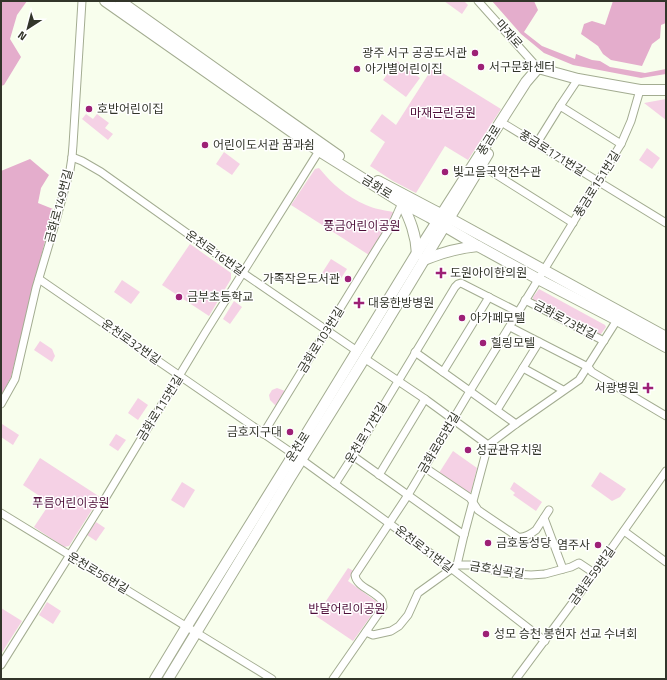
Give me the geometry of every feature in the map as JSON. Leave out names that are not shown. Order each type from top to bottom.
[{"type":"main road","name":"금화로","points":[[105,1],[319,151],[402,203],[429,217],[443,220],[478,246],[541,274],[617,320],[666,347]]},
{"type":"main road","name":"금화로","points":[[120,1],[324,146],[378,180],[443,220],[541,274],[666,337]]},
{"type":"main road","name":"풍금로","points":[[443,220],[526,82],[538,68]]},
{"type":"main road","name":"풍금로","points":[[443,220],[481,165],[506,125],[531,84],[538,68]]},
{"type":"main road","points":[[538,68],[578,78],[640,90],[666,90]]},
{"type":"main road","points":[[402,203],[412,226],[420,257],[464,247],[478,246]]},
{"type":"main road","name":"운천로","points":[[168,679],[297,458],[302,441],[357,351],[443,220]]},
{"type":"main road","name":"운천로","points":[[155,679],[187,626],[364,358],[420,257]]},
{"type":"street","name":"금화로149번길","points":[[1,404],[15,379],[39,279],[70,170],[82,1]]},
{"type":"street","name":"마재로","points":[[478,1],[538,68]]},
{"type":"street","points":[[537,143],[578,78]]},
{"type":"street","name":"풍금로151번길","points":[[541,274],[621,144],[631,121],[640,90]]},
{"type":"street","name":"풍금로151번길","points":[[560,106],[621,144]]},
{"type":"street","name":"풍금로171번길","points":[[506,125],[666,223]]},
{"type":"street","name":"금화로115번길","points":[[1,665],[319,151]]},
{"type":"street","name":"운천로16번길","points":[[72,157],[101,172],[243,274],[357,351]]},
{"type":"street","name":"풍금로151번길","points":[[481,165],[573,223]]},
{"type":"street","name":"금화로103번길","points":[[263,434],[393,223],[402,203]]},
{"type":"street","name":"금화로85번길","points":[[366,632],[383,607],[382,601],[357,582],[354,575],[408,495],[541,274]]},
{"type":"street","name":"운천로32번길","points":[[39,279],[297,458]]},
{"type":"street","points":[[398,381],[458,284],[461,283],[489,296],[518,312]]},
{"type":"street","points":[[443,372],[489,296]]},
{"type":"street","name":"금화로73번길","points":[[525,300],[604,341]]},
{"type":"street","name":"금화로73번길","points":[[488,445],[579,380],[617,320]]},
{"type":"street","points":[[510,327],[588,367],[592,372],[666,416]]},
{"type":"street","points":[[497,410],[539,342]]},
{"type":"street","points":[[415,352],[516,424]]},
{"type":"street","points":[[364,358],[425,399],[488,445],[454,567]]},
{"type":"street","points":[[523,368],[563,390]]},
{"type":"street","name":"운천로17번길","points":[[335,484],[398,381]]},
{"type":"street","points":[[379,475],[425,399]]},
{"type":"street","points":[[353,456],[464,535]]},
{"type":"street","name":"운천로31번길","points":[[297,458],[454,567],[545,641]]},
{"type":"street","points":[[424,467],[470,498],[478,510],[518,537],[524,537],[534,532],[549,510]]},
{"type":"street","name":"금화로59번길","points":[[516,679],[545,641],[666,471]]},
{"type":"street","name":"운천로56번길","points":[[1,513],[272,679]]},
{"type":"street","points":[[544,518],[563,569]]},
{"type":"street","points":[[624,531],[666,562]]},
{"type":"street","name":"금호심곡길","points":[[366,632],[373,636],[391,631],[399,626],[408,615],[418,593],[454,567],[483,567],[502,573],[531,575],[545,574],[579,563],[594,573]]},
{"type":"street","points":[[333,679],[366,632]]},
{"type":"green space","points":[[444,1],[464,1],[468,5],[462,14]]},
{"type":"green space","points":[[397,61],[420,78],[406,97],[383,80]]},
{"type":"green space","name":"마재근린공원","points":[[433,67],[501,109],[468,160],[445,146],[416,193],[393,181],[370,166],[385,142],[370,131],[382,114],[396,125]]},
{"type":"green space","points":[[666,99],[666,120],[644,103]]},
{"type":"green space","points":[[86,114],[93,119],[97,114],[109,123],[105,128],[113,134],[108,140],[82,119]]},
{"type":"green space","points":[[647,148],[660,158],[652,169],[639,160]]},
{"type":"green space","points":[[224,152],[240,164],[232,175],[216,164]]},
{"type":"green space","name":"풍금어린이공원","points":[[319,168],[335,185],[352,198],[372,208],[393,212],[394,215],[369,255],[291,205],[315,169]]},
{"type":"green space","points":[[190,244],[231,273],[231,279],[209,316],[162,285]]},
{"type":"green space","points":[[331,259],[347,269],[338,283],[322,273]]},
{"type":"green space","points":[[122,280],[140,292],[131,304],[114,292]]},
{"type":"green space","points":[[539,289],[605,325],[606,327],[599,335],[533,300],[533,297]]},
{"type":"green space","points":[[234,301],[242,307],[230,324],[223,319]]},
{"type":"green space","points":[[40,341],[52,349],[55,356],[52,362],[34,350]]},
{"type":"green space","points":[[277,388],[285,391],[276,406],[270,400],[269,395],[272,390]]},
{"type":"green space","points":[[138,398],[148,405],[138,420],[128,413]]},
{"type":"green space","points":[[2,424],[19,435],[13,445],[1,437]]},
{"type":"green space","points":[[116,434],[126,440],[118,451],[109,445]]},
{"type":"green space","points":[[453,451],[477,468],[471,492],[468,493],[439,473]]},
{"type":"green space","name":"푸름어린이공원","points":[[40,458],[100,497],[69,546],[64,547],[34,527],[50,503],[23,485]]},
{"type":"green space","points":[[600,472],[626,489],[620,497],[612,501],[591,486]]},
{"type":"green space","points":[[182,482],[195,490],[184,508],[171,500]]},
{"type":"green space","points":[[514,482],[542,502],[536,511],[513,495],[515,493],[510,489]]},
{"type":"green space","points":[[96,522],[105,528],[96,541],[87,535]]},
{"type":"green space","name":"반달어린이공원","points":[[348,568],[354,571],[348,581],[377,602],[378,606],[353,641],[316,616]]},
{"type":"green space","points":[[47,602],[61,611],[53,624],[39,615]]},
{"type":"green space","points":[[1,608],[22,621],[1,654]]},
{"type":"shaded area","points":[[1,1],[27,1],[17,15],[10,39],[21,57],[4,85],[1,86]]},
{"type":"shaded area","points":[[492,1],[534,1],[538,10],[524,32],[542,46],[575,59],[576,54],[592,60],[600,61],[610,67],[645,73],[666,69],[666,74],[641,78],[573,65],[544,53],[521,34]]},
{"type":"shaded area","points":[[613,1],[665,1],[666,23],[661,25],[660,38],[652,44],[642,66],[611,60],[603,54],[598,46],[581,34],[584,24],[592,21],[605,25]]},
{"type":"shaded area","points":[[30,159],[49,175],[41,188],[38,203],[53,209],[11,377],[1,396],[1,171]]},
{"type":"place","name":"광주 서구 공공도서관","points":[[475,53]]},
{"type":"place","name":"서구문화센터","points":[[481,67]]},
{"type":"place","name":"아가별어린이집","points":[[357,69]]},
{"type":"place","name":"호반어린이집","points":[[89,109]]},
{"type":"place","name":"어린이도서관 꿈과쉼","points":[[205,145]]},
{"type":"place","name":"빛고을국악전수관","points":[[445,172]]},
{"type":"place","name":"도원아이한의원","points":[[441,273]]},
{"type":"place","name":"가족작은도서관","points":[[348,279]]},
{"type":"place","name":"금부초등학교","points":[[179,297]]},
{"type":"place","name":"대웅한방병원","points":[[359,303]]},
{"type":"place","name":"아가페모텔","points":[[462,318]]},
{"type":"place","name":"힐링모텔","points":[[483,343]]},
{"type":"place","name":"서광병원","points":[[648,388]]},
{"type":"place","name":"금호지구대","points":[[290,432]]},
{"type":"place","name":"성균관유치원","points":[[468,450]]},
{"type":"place","name":"금호동성당","points":[[488,543]]},
{"type":"place","name":"염주사","points":[[598,545]]},
{"type":"place","name":"성모 승천 봉헌자 선교 수녀회","points":[[486,634]]}]
